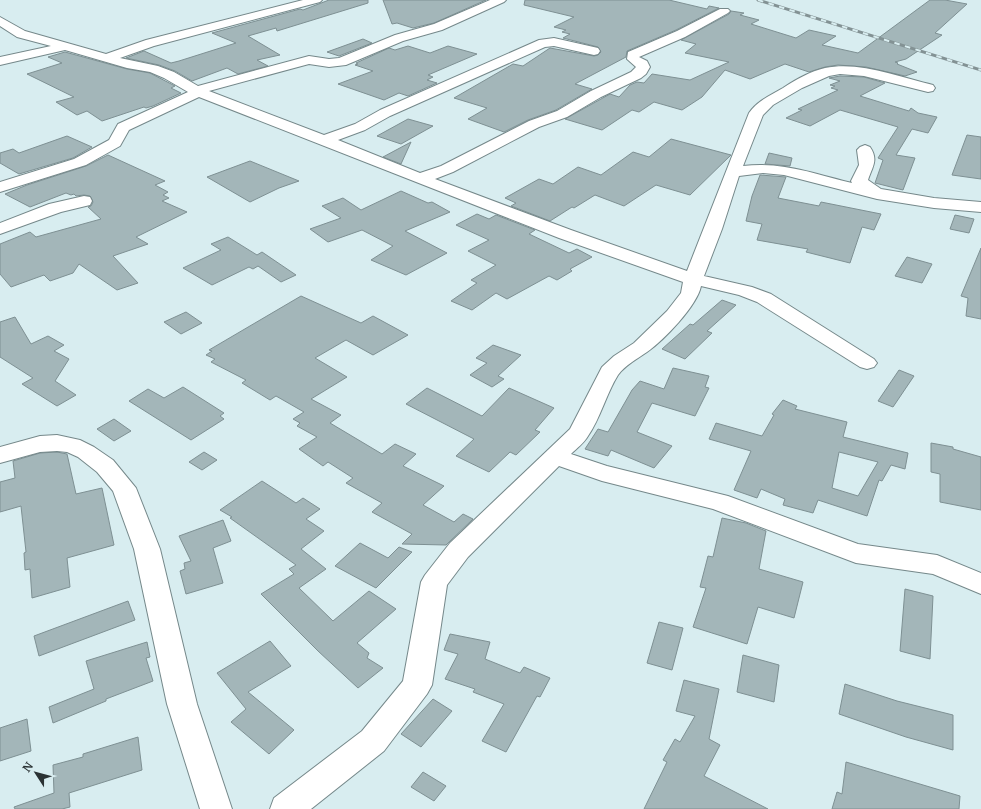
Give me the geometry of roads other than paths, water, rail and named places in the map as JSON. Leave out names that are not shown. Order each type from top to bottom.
[{"type":"street","points":[[106,58],[150,43],[316,0]]},
{"type":"street","points":[[0,187],[80,162],[115,143],[123,127],[198,91],[301,62],[315,60],[335,63],[340,62],[399,38],[438,27],[500,0]]},
{"type":"street","points":[[420,179],[447,169],[534,124],[562,114],[596,94],[636,75],[643,67],[642,64],[633,59],[633,55],[681,34],[724,11]]},
{"type":"street","points":[[0,21],[21,34],[169,74],[198,91],[420,179],[565,234],[693,279],[745,291],[764,298],[867,363]]},
{"type":"street","points":[[324,140],[360,127],[385,113],[543,43],[554,42],[594,51]]},
{"type":"street","points":[[0,61],[67,46]]},
{"type":"street","points":[[286,809],[373,741],[417,685],[434,582],[459,550],[579,433],[609,372],[621,360],[641,347],[674,315],[690,293],[693,279],[713,229],[723,197],[756,113],[768,102],[797,85],[826,72],[840,70],[864,72],[928,88]]},
{"type":"street","points":[[865,150],[868,163],[866,169],[861,174],[859,181],[876,194]]},
{"type":"street","points":[[734,172],[757,169],[789,171],[876,194],[938,203],[981,207]]},
{"type":"street","points":[[0,229],[55,208],[84,201]]},
{"type":"street","points":[[0,456],[40,444],[58,443],[72,445],[86,452],[105,466],[124,488],[147,548],[182,704],[216,809]]},
{"type":"street","points":[[556,457],[602,473],[719,502],[856,553],[937,565],[981,584]]},
{"type":"railway","points":[[758,0],[981,70]]}]
